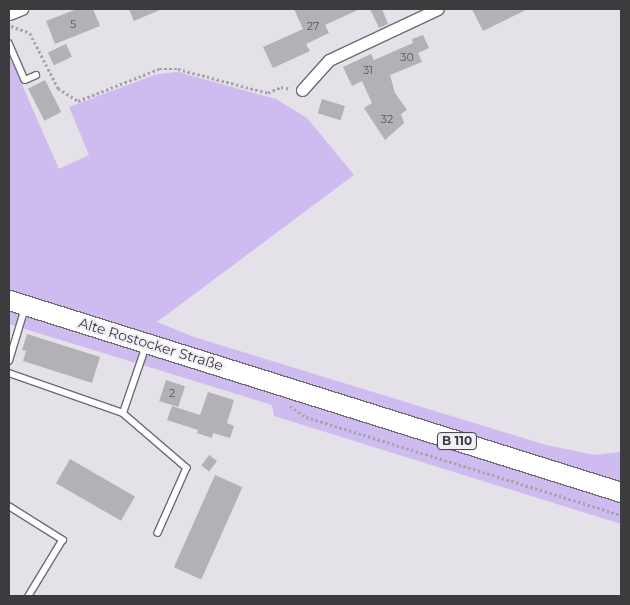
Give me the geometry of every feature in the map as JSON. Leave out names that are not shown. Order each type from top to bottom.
[{"type":"main road","name":"Alte Rostocker Straße","points":[[17,303],[147,343],[289,396]]},
{"type":"main road","name":"B 110","points":[[289,396],[621,492]]},
{"type":"street","points":[[9,14],[22,9]]},
{"type":"street","points":[[302,90],[329,60],[438,9]]},
{"type":"lane","points":[[9,43],[25,80],[36,75]]},
{"type":"lane","points":[[9,361],[17,303]]},
{"type":"lane","points":[[122,412],[147,343]]},
{"type":"lane","points":[[9,373],[122,412],[187,468],[158,533]]},
{"type":"lane","points":[[9,506],[63,540],[29,596]]},
{"type":"path","points":[[9,20],[11,26],[30,33],[58,88],[78,101],[160,69],[178,69],[268,93],[281,87],[302,90]]},
{"type":"path","points":[[289,396],[306,417],[621,515]]},
{"type":"shaded area","points":[[9,55],[59,169],[89,155],[69,107],[157,74],[178,72],[276,99],[307,118],[354,175],[157,322],[194,337],[546,445],[595,455],[621,452],[621,524],[274,416],[272,405],[9,324]]},
{"type":"building","points":[[77,9],[93,9],[100,26],[55,44],[46,21]]},
{"type":"building","points":[[129,9],[162,9],[134,21]]},
{"type":"building","points":[[294,9],[360,9],[325,25],[329,33],[306,44],[310,51],[273,68],[263,47],[303,29]]},
{"type":"building","points":[[370,9],[382,9],[388,24],[379,28]]},
{"type":"building","points":[[472,9],[528,9],[483,31]]},
{"type":"building","points":[[423,35],[429,48],[418,53],[422,62],[390,75],[395,93],[407,110],[401,114],[404,123],[385,140],[364,108],[372,103],[362,81],[352,86],[343,67],[371,54],[374,60],[413,43],[412,39]]},
{"type":"building","points":[[66,44],[72,57],[54,65],[48,52]]},
{"type":"building","points":[[45,80],[61,112],[44,121],[28,89]]},
{"type":"building","points":[[322,99],[345,106],[341,120],[318,113]]},
{"type":"building","points":[[27,334],[100,357],[92,383],[23,361],[26,351],[22,350]]},
{"type":"building","points":[[166,380],[185,386],[178,407],[159,401]]},
{"type":"building","points":[[208,392],[234,400],[227,423],[234,426],[230,438],[213,433],[212,438],[197,433],[198,430],[167,420],[172,406],[200,415]]},
{"type":"building","points":[[209,455],[217,461],[209,471],[201,465]]},
{"type":"building","points":[[70,459],[135,496],[121,521],[56,483]]},
{"type":"building","points":[[215,475],[242,487],[201,579],[174,567]]}]
